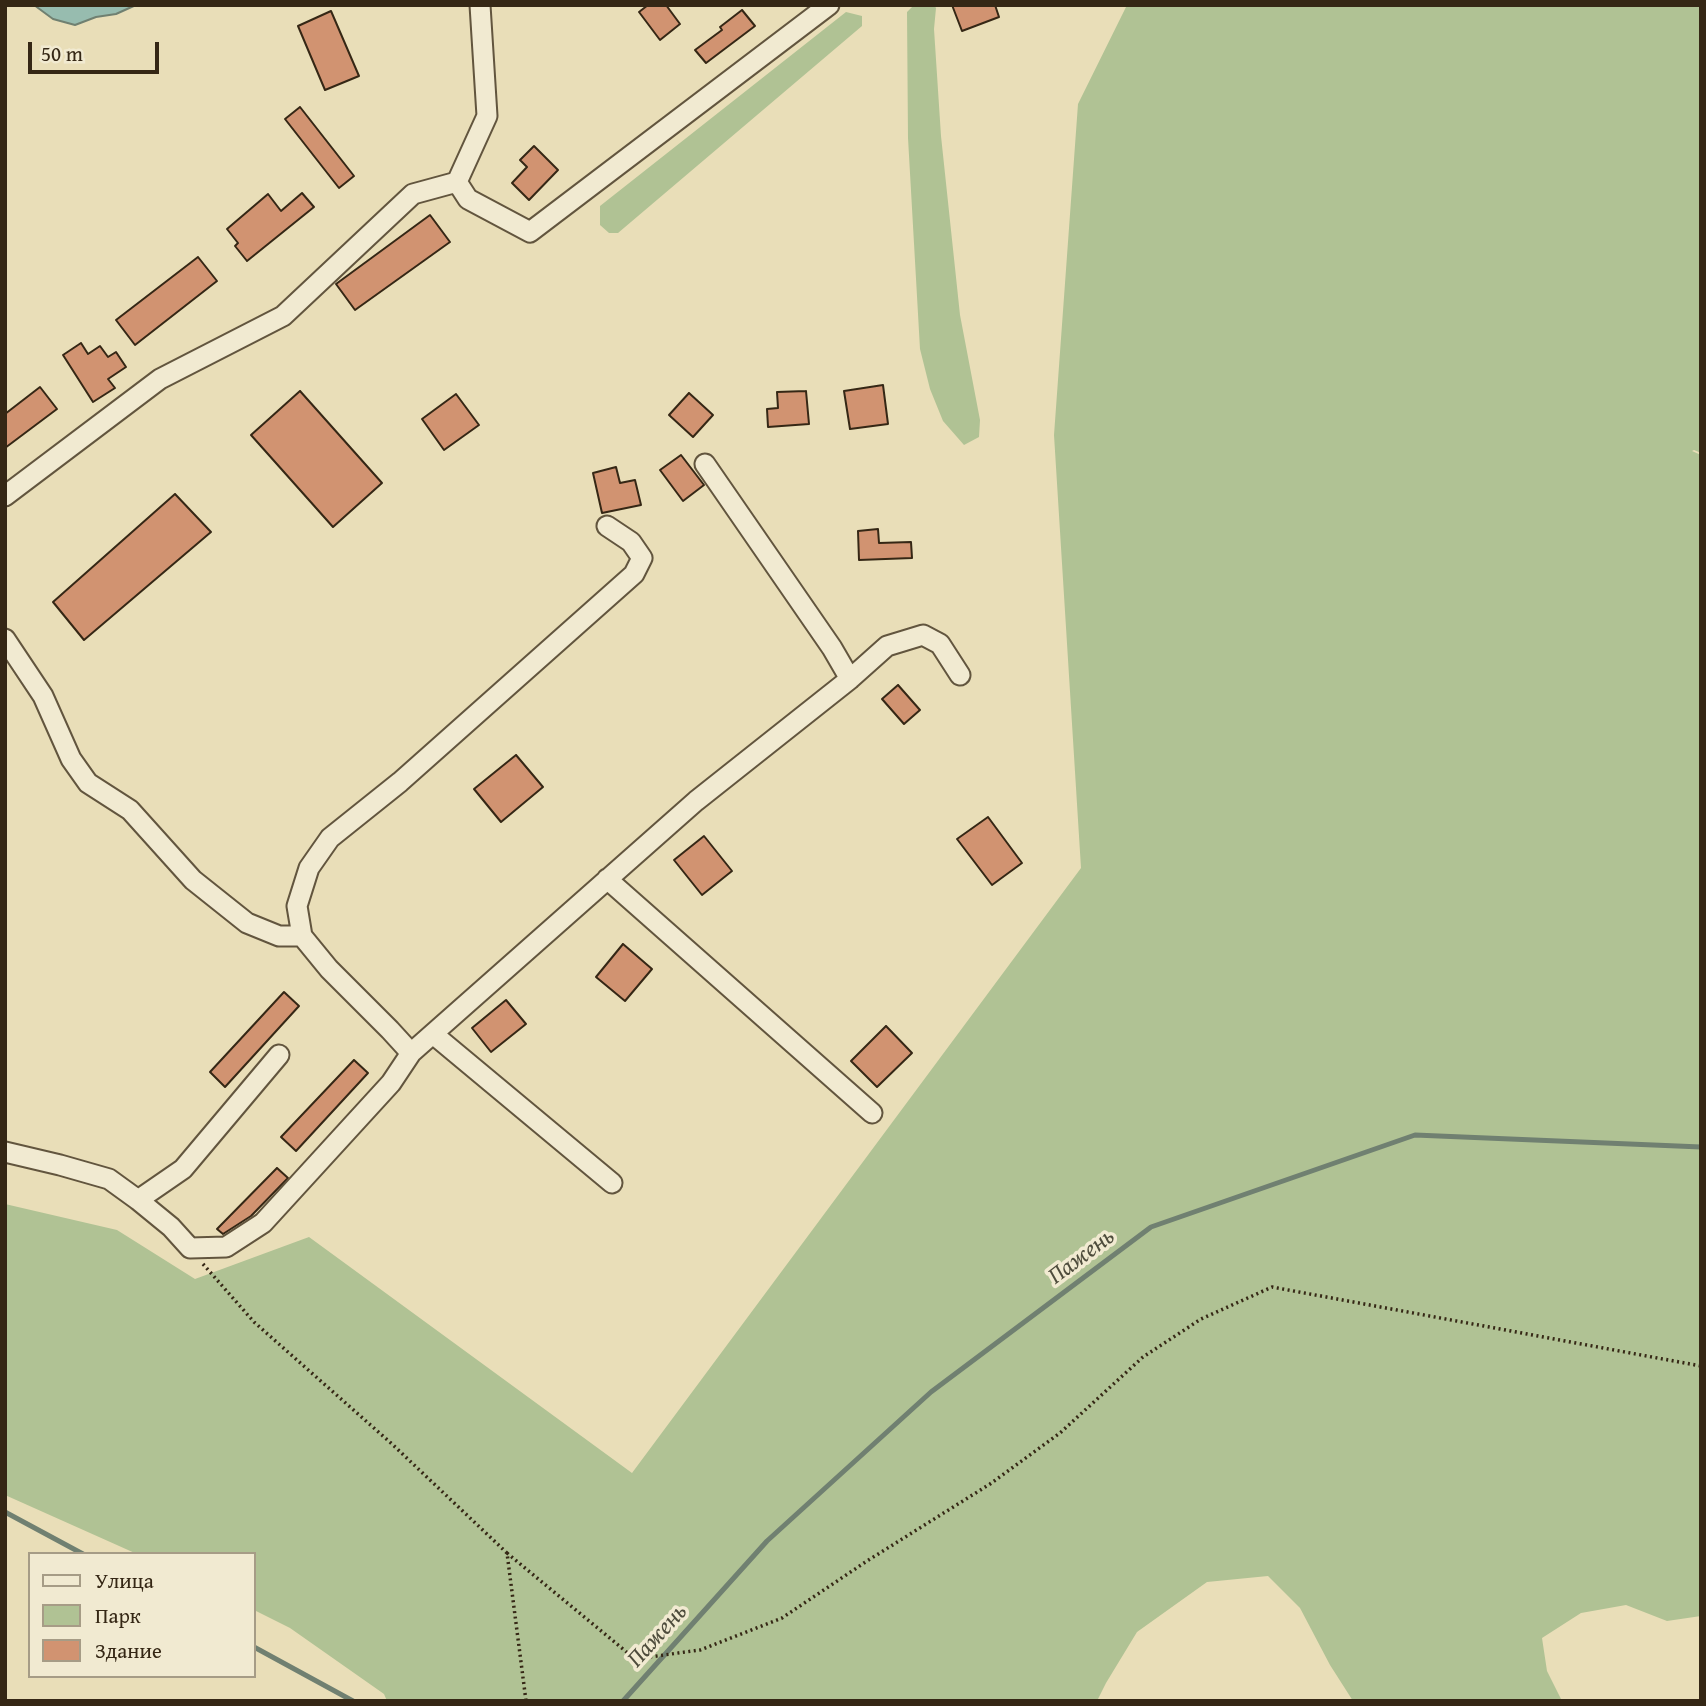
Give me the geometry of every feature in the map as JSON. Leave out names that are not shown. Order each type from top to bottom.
[{"type":"street","points":[[457,182],[486,116],[480,5]]},
{"type":"street","points":[[457,182],[468,199],[530,232],[829,5]]},
{"type":"street","points":[[5,496],[160,379],[283,316],[413,194],[457,182]]},
{"type":"street","points":[[705,464],[832,648],[850,679]]},
{"type":"street","points":[[411,1054],[329,969],[302,936],[297,906],[309,868],[330,838],[400,782],[634,574],[642,558],[631,542],[607,526]]},
{"type":"street","points":[[5,1152],[110,1179],[171,1227],[190,1248],[226,1247],[263,1223],[391,1083],[411,1054],[696,801],[850,679],[887,646],[923,635],[940,644],[960,675]]},
{"type":"street","points":[[5,639],[43,696],[71,759],[88,783],[130,810],[193,880],[247,923],[279,936],[302,936]]},
{"type":"street","points":[[607,879],[872,1113]]},
{"type":"street","points":[[433,1034],[612,1183]]},
{"type":"street","points":[[138,1200],[183,1170],[279,1055]]},
{"type":"path","points":[[190,1248],[254,1322],[392,1444],[507,1553],[635,1659],[700,1650],[782,1619],[867,1561],[990,1484],[1060,1433],[1143,1357],[1201,1319],[1272,1287],[1701,1366]]},
{"type":"path","points":[[507,1553],[526,1701]]},
{"type":"green space","points":[[914,5],[934,5],[936,8],[934,29],[941,136],[960,315],[980,420],[979,437],[964,445],[943,421],[930,389],[920,349],[908,138],[907,12]]},
{"type":"green space","points":[[1127,5],[1701,5],[1701,453],[1692,451],[1701,455],[1701,1616],[1667,1621],[1626,1605],[1581,1613],[1542,1638],[1547,1671],[1562,1701],[1353,1701],[1330,1665],[1300,1608],[1268,1576],[1207,1582],[1137,1632],[1097,1701],[387,1701],[384,1694],[290,1628],[256,1611],[256,1552],[133,1552],[5,1495],[5,1204],[117,1230],[195,1279],[309,1237],[632,1473],[1081,868],[1054,435],[1078,104]]},
{"type":"green space","points":[[846,12],[862,16],[862,26],[618,233],[609,233],[600,225],[600,206]]},
{"type":"water","points":[[34,5],[136,5],[116,14],[96,17],[75,25],[53,19]]},
{"type":"building","points":[[648,5],[666,5],[680,24],[660,40],[639,12]]},
{"type":"building","points":[[952,5],[995,5],[999,17],[962,31]]},
{"type":"building","points":[[742,10],[755,26],[706,63],[695,50],[722,30],[720,27]]},
{"type":"building","points":[[331,11],[359,76],[325,90],[298,26]]},
{"type":"building","points":[[300,107],[354,176],[339,188],[285,119]]},
{"type":"building","points":[[534,146],[558,170],[529,200],[512,183],[527,167],[520,160]]},
{"type":"building","points":[[302,193],[314,207],[247,261],[235,246],[238,243],[227,229],[268,194],[281,211]]},
{"type":"building","points":[[430,215],[450,242],[355,310],[336,284]]},
{"type":"building","points":[[198,257],[217,281],[135,345],[116,320]]},
{"type":"building","points":[[81,343],[88,354],[100,346],[108,357],[116,352],[126,367],[108,379],[115,388],[93,402],[63,355]]},
{"type":"building","points":[[883,385],[888,424],[850,429],[844,391]]},
{"type":"building","points":[[40,387],[57,409],[5,448],[5,414]]},
{"type":"building","points":[[300,391],[382,483],[333,527],[251,435]]},
{"type":"building","points":[[806,391],[809,424],[768,427],[767,409],[778,408],[777,392]]},
{"type":"building","points":[[689,393],[713,415],[693,437],[669,415]]},
{"type":"building","points":[[456,394],[479,425],[444,450],[422,419]]},
{"type":"building","points":[[681,455],[704,485],[683,501],[660,470]]},
{"type":"building","points":[[616,467],[620,483],[635,480],[641,505],[602,513],[593,473]]},
{"type":"building","points":[[175,494],[211,532],[84,640],[53,602]]},
{"type":"building","points":[[878,529],[879,543],[911,542],[912,558],[859,560],[858,531]]},
{"type":"building","points":[[898,685],[920,710],[904,724],[882,699]]},
{"type":"building","points":[[516,755],[543,787],[501,822],[474,789]]},
{"type":"building","points":[[988,817],[1022,863],[992,885],[957,839]]},
{"type":"building","points":[[704,836],[732,871],[702,895],[674,860]]},
{"type":"building","points":[[623,944],[652,969],[625,1001],[596,977]]},
{"type":"building","points":[[284,992],[299,1006],[225,1087],[210,1072]]},
{"type":"building","points":[[506,1000],[526,1024],[491,1052],[472,1028]]},
{"type":"building","points":[[886,1026],[912,1053],[877,1087],[851,1061]]},
{"type":"building","points":[[354,1060],[368,1073],[296,1151],[281,1137]]},
{"type":"building","points":[[277,1168],[288,1178],[251,1216],[223,1234],[217,1229]]},
{"type":"waterway","name":"Пажень","points":[[623,1701],[767,1541],[931,1392],[1151,1227],[1415,1135],[1701,1147]]},
{"type":"waterway","name":"Пажень","points":[[5,1512],[79,1552]]},
{"type":"waterway","name":"Пажень","points":[[256,1648],[353,1701]]}]
